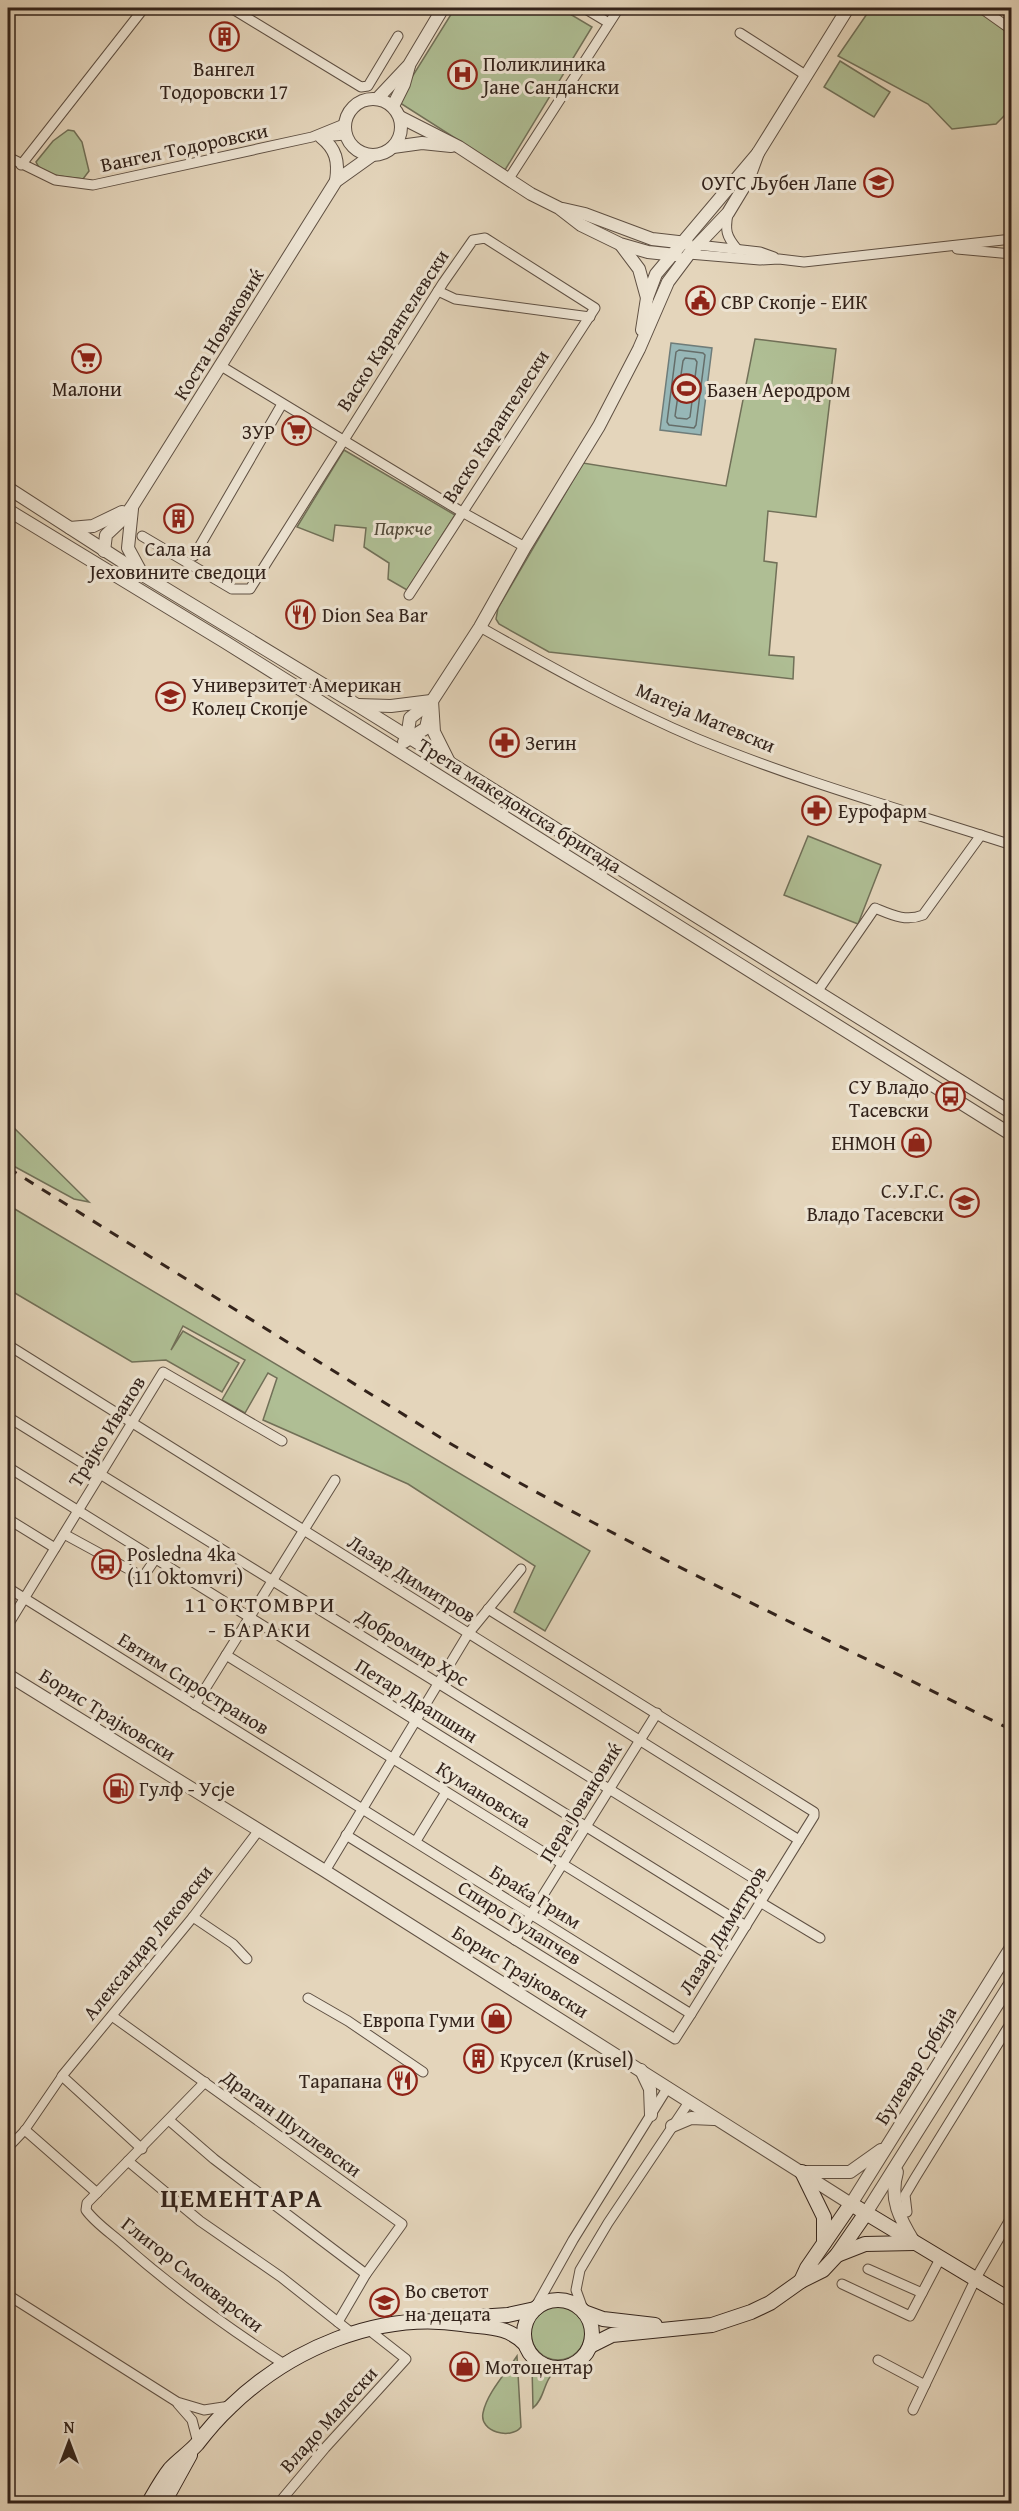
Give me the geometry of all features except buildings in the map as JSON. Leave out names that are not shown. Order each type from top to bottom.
[{"type":"main road","points":[[802,2172],[824,2217],[824,2246]]},
{"type":"main road","points":[[801,2281],[807,2268],[852,2204]]},
{"type":"main road","name":"Борис Трајковски","points":[[852,2204],[1011,2301]]},
{"type":"main road","points":[[148,2504],[170,2469],[230,2406],[284,2364],[324,2344],[353,2334],[405,2323],[521,2313],[557,2299],[570,2301],[584,2312],[603,2319],[668,2328],[694,2327],[730,2320],[770,2303],[801,2281],[823,2270],[837,2255],[866,2213]]},
{"type":"main road","points":[[837,2255],[865,2244],[916,2244]]},
{"type":"main road","points":[[525,2344],[525,2324],[535,2308]]},
{"type":"main road","points":[[584,2312],[592,2328],[590,2346]]},
{"type":"main road","points":[[448,2321],[508,2330],[525,2344],[531,2355],[541,2364],[560,2368],[578,2361],[590,2346],[612,2335],[654,2332],[668,2328]]},
{"type":"main road","points":[[163,2504],[196,2444]]},
{"type":"street","points":[[21,165],[144,8]]},
{"type":"street","points":[[231,8],[361,87],[368,86],[398,36]]},
{"type":"street","points":[[377,99],[409,65],[443,8]]},
{"type":"street","points":[[584,8],[609,23]]},
{"type":"street","points":[[508,180],[619,8]]},
{"type":"street","points":[[639,350],[647,298],[656,274],[759,153],[848,8]]},
{"type":"street","points":[[981,8],[1011,30]]},
{"type":"street","points":[[740,33],[807,76]]},
{"type":"street","points":[[346,134],[359,152],[371,156],[383,154],[393,147],[400,136],[396,112],[409,65]]},
{"type":"street","points":[[346,172],[347,113],[355,104],[365,99],[377,99],[459,147],[508,180],[559,208],[581,225],[620,244],[648,252],[804,262],[1011,239]]},
{"type":"street","name":"Вангел Тодоровски","points":[[8,156],[21,165],[63,183],[93,185],[317,137],[346,134]]},
{"type":"street","points":[[317,137],[335,152],[338,163],[336,180]]},
{"type":"street","points":[[393,147],[422,143],[459,147]]},
{"type":"street","points":[[397,752],[407,738],[410,718],[432,701],[480,627],[525,547],[599,426],[639,350],[660,296],[668,282],[689,254],[728,213],[748,180],[759,153]]},
{"type":"street","name":"Коста Новаковиќ","points":[[97,566],[104,551],[115,540],[124,518],[336,180],[371,156]]},
{"type":"street","points":[[559,208],[585,214],[652,239],[760,252],[779,259]]},
{"type":"street","points":[[728,213],[725,228],[727,237],[737,249]]},
{"type":"street","name":"Васко Карангелевски","points":[[142,536],[232,589],[250,589],[438,291],[473,240],[485,238],[592,312]]},
{"type":"street","points":[[620,244],[639,269],[647,298]]},
{"type":"street","points":[[937,247],[1011,254]]},
{"type":"street","points":[[438,291],[455,299],[592,312]]},
{"type":"street","name":"Васко Карангелески","points":[[408,595],[592,312]]},
{"type":"street","points":[[221,366],[343,441]]},
{"type":"street","points":[[194,556],[282,404]]},
{"type":"street","name":"Васко Карангелевски","points":[[343,441],[525,547]]},
{"type":"street","name":"Трета македонска бригада","points":[[8,488],[104,551],[357,705],[1011,1113]]},
{"type":"street","points":[[70,528],[93,526],[110,520],[133,505]]},
{"type":"street","points":[[133,505],[128,548],[143,575]]},
{"type":"street","name":"Трета македонска бригада","points":[[8,510],[225,642],[1011,1135]]},
{"type":"street","name":"Матеја Матевски","points":[[480,627],[567,676],[698,739],[883,805],[1011,845]]},
{"type":"street","points":[[357,705],[391,706],[432,701]]},
{"type":"street","points":[[432,701],[434,732],[450,763]]},
{"type":"street","points":[[818,992],[875,908],[899,918],[914,919],[923,915],[981,835]]},
{"type":"street","name":"Лазар Димитров","points":[[8,1345],[799,1840]]},
{"type":"street","name":"Трајко Иванов","points":[[8,1625],[163,1372],[282,1441]]},
{"type":"street","name":"Добромир Хрс","points":[[8,1417],[769,1888]]},
{"type":"street","name":"Петар Драпшин","points":[[8,1467],[746,1926]]},
{"type":"street","points":[[195,1705],[335,1480]]},
{"type":"street","points":[[8,1519],[55,1548]]},
{"type":"street","points":[[64,1534],[143,1577],[156,1558]]},
{"type":"street","points":[[325,1870],[468,1634],[521,1569]]},
{"type":"street","name":"Евтим Спространов","points":[[8,1588],[363,1808]]},
{"type":"street","points":[[488,1609],[657,1713]]},
{"type":"street","name":"Кумановска","points":[[226,1655],[722,1964]]},
{"type":"street","name":"Борис Трајковски","points":[[8,1675],[325,1870],[852,2204]]},
{"type":"street","name":"Лазар Димитров","points":[[657,1713],[814,1812],[814,1816],[675,2039]]},
{"type":"street","name":"Пера Јовановиќ","points":[[515,1940],[657,1713]]},
{"type":"street","points":[[416,1841],[446,1792]]},
{"type":"street","name":"Браќа Грим","points":[[363,1808],[691,2014]]},
{"type":"street","name":"Александар Лековски","points":[[62,2076],[193,1917],[259,1830]]},
{"type":"street","name":"Спиро Гулапчев","points":[[346,1835],[675,2039]]},
{"type":"street","points":[[760,1902],[820,1938]]},
{"type":"street","points":[[193,1917],[233,1944],[247,1959]]},
{"type":"street","name":"Булевар Србија","points":[[852,2204],[1011,1946]]},
{"type":"street","name":"Булевар Србија","points":[[866,2213],[1011,1981]]},
{"type":"street","points":[[308,1998],[348,2021],[423,2072]]},
{"type":"street","name":"Драган Шуплевски","points":[[112,2016],[402,2224],[366,2274]]},
{"type":"street","points":[[907,2212],[905,2195],[1011,2021]]},
{"type":"street","points":[[640,2069],[650,2089],[651,2115]]},
{"type":"street","points":[[8,2148],[24,2130],[62,2076],[142,2149]]},
{"type":"street","points":[[24,2130],[97,2193],[170,2121],[205,2082]]},
{"type":"street","points":[[535,2308],[578,2233],[668,2087]]},
{"type":"street","points":[[584,2312],[576,2290],[580,2270],[602,2231],[689,2102]]},
{"type":"street","points":[[672,2126],[691,2118],[716,2119]]},
{"type":"street","points":[[170,2121],[214,2158],[366,2274],[338,2322]]},
{"type":"street","points":[[802,2172],[850,2172],[889,2142]]},
{"type":"street","points":[[902,2156],[894,2183],[894,2201],[901,2221],[916,2244]]},
{"type":"street","points":[[128,2161],[200,2221],[281,2277],[353,2334]]},
{"type":"street","name":"Глигор Смокварски","points":[[97,2193],[87,2203],[88,2213],[181,2292],[284,2364]]},
{"type":"street","points":[[913,2410],[976,2278],[1011,2216]]},
{"type":"street","points":[[842,2283],[910,2316],[941,2257]]},
{"type":"street","points":[[868,2269],[922,2293]]},
{"type":"street","points":[[8,2295],[177,2402],[204,2410],[230,2406]]},
{"type":"street","name":"Владо Малески","points":[[278,2504],[325,2448],[406,2359],[369,2330]]},
{"type":"street","points":[[878,2360],[925,2385]]},
{"type":"street","points":[[177,2402],[192,2420],[196,2444]]},
{"type":"green space","points":[[455,8],[560,8],[592,27],[505,170],[397,101]]},
{"type":"green space","points":[[871,8],[981,8],[1011,30],[1011,109],[996,124],[952,129],[928,104],[838,56]]},
{"type":"green space","points":[[840,61],[890,92],[874,117],[824,87]]},
{"type":"green space","points":[[68,130],[74,131],[82,142],[89,171],[83,179],[64,177],[44,171],[36,162],[53,141]]},
{"type":"green space","points":[[755,339],[836,349],[816,517],[768,511],[764,561],[777,563],[769,655],[794,657],[793,679],[549,652],[499,624],[496,619],[498,608],[583,463],[726,486]]},
{"type":"green space","name":"Паркче","points":[[344,450],[455,515],[407,590],[388,579],[389,563],[364,547],[366,528],[335,525],[333,541],[297,527]]},
{"type":"green space","points":[[808,836],[881,865],[858,924],[784,895]]},
{"type":"green space","points":[[8,1122],[89,1202],[74,1199],[8,1163]]},
{"type":"green space","points":[[8,1205],[590,1551],[545,1631],[514,1612],[535,1566],[408,1484],[263,1420],[277,1378],[268,1373],[245,1413],[222,1400],[245,1360],[183,1326],[171,1350],[183,1331],[239,1363],[222,1392],[166,1360],[132,1362],[8,1289]]},
{"type":"green space","points":[[553,2306],[563,2306],[577,2314],[583,2323],[585,2333],[583,2343],[577,2352],[563,2360],[553,2360],[536,2348],[531,2338],[531,2328],[543,2311]]},
{"type":"green space","points":[[517,2356],[521,2427],[510,2433],[497,2432],[486,2425],[483,2413],[493,2391]]},
{"type":"green space","points":[[532,2366],[544,2372],[553,2373],[547,2381],[540,2400],[533,2408]]},
{"type":"water","name":"Базен Аеродром","points":[[671,343],[712,348],[701,435],[660,430]]},
{"type":"railway","points":[[8,1168],[446,1441],[515,1480],[655,1555],[1012,1730]]},
{"type":"place","name":"Вангел Тодоровски 17","points":[[224,37]]},
{"type":"place","name":"Поликлиника Јане Сандански","points":[[462,74]]},
{"type":"place","name":"ОУГС Љубен Лапе","points":[[878,182]]},
{"type":"place","name":"СВР Скопје - ЕИК","points":[[700,301]]},
{"type":"place","name":"Малони","points":[[87,358]]},
{"type":"place","name":"Базен Аеродром","points":[[686,389]]},
{"type":"place","name":"ЗУР","points":[[296,431]]},
{"type":"place","name":"Сала на Јеховините сведоци","points":[[178,518]]},
{"type":"place","name":"Dion Sea Bar","points":[[301,614]]},
{"type":"place","name":"Универзитет Американ Колеџ Скопје","points":[[171,696]]},
{"type":"place","name":"Зегин","points":[[504,742]]},
{"type":"place","name":"Еурофарм","points":[[817,810]]},
{"type":"place","name":"СУ Владо Тасевски","points":[[950,1097]]},
{"type":"place","name":"ЕНМОН","points":[[917,1142]]},
{"type":"place","name":"С.У.Г.С. Владо Тасевски","points":[[965,1202]]},
{"type":"place","name":"Posledna 4ka (11 Oktomvri)","points":[[106,1565]]},
{"type":"place","name":"Гулф - Усје","points":[[118,1788]]},
{"type":"place","name":"Европа Гуми","points":[[496,2019]]},
{"type":"place","name":"Крусел (Krusel)","points":[[479,2059]]},
{"type":"place","name":"Тарапана","points":[[403,2080]]},
{"type":"place","name":"Во светот на децата","points":[[384,2302]]},
{"type":"place","name":"Мотоцентар","points":[[464,2366]]},
{"type":"district","name":"11 ОКТОМВРИ - БАРАКИ","points":[[260,1616]]},
{"type":"district","name":"ЦЕМЕНТАРА","points":[[242,2197]]}]
